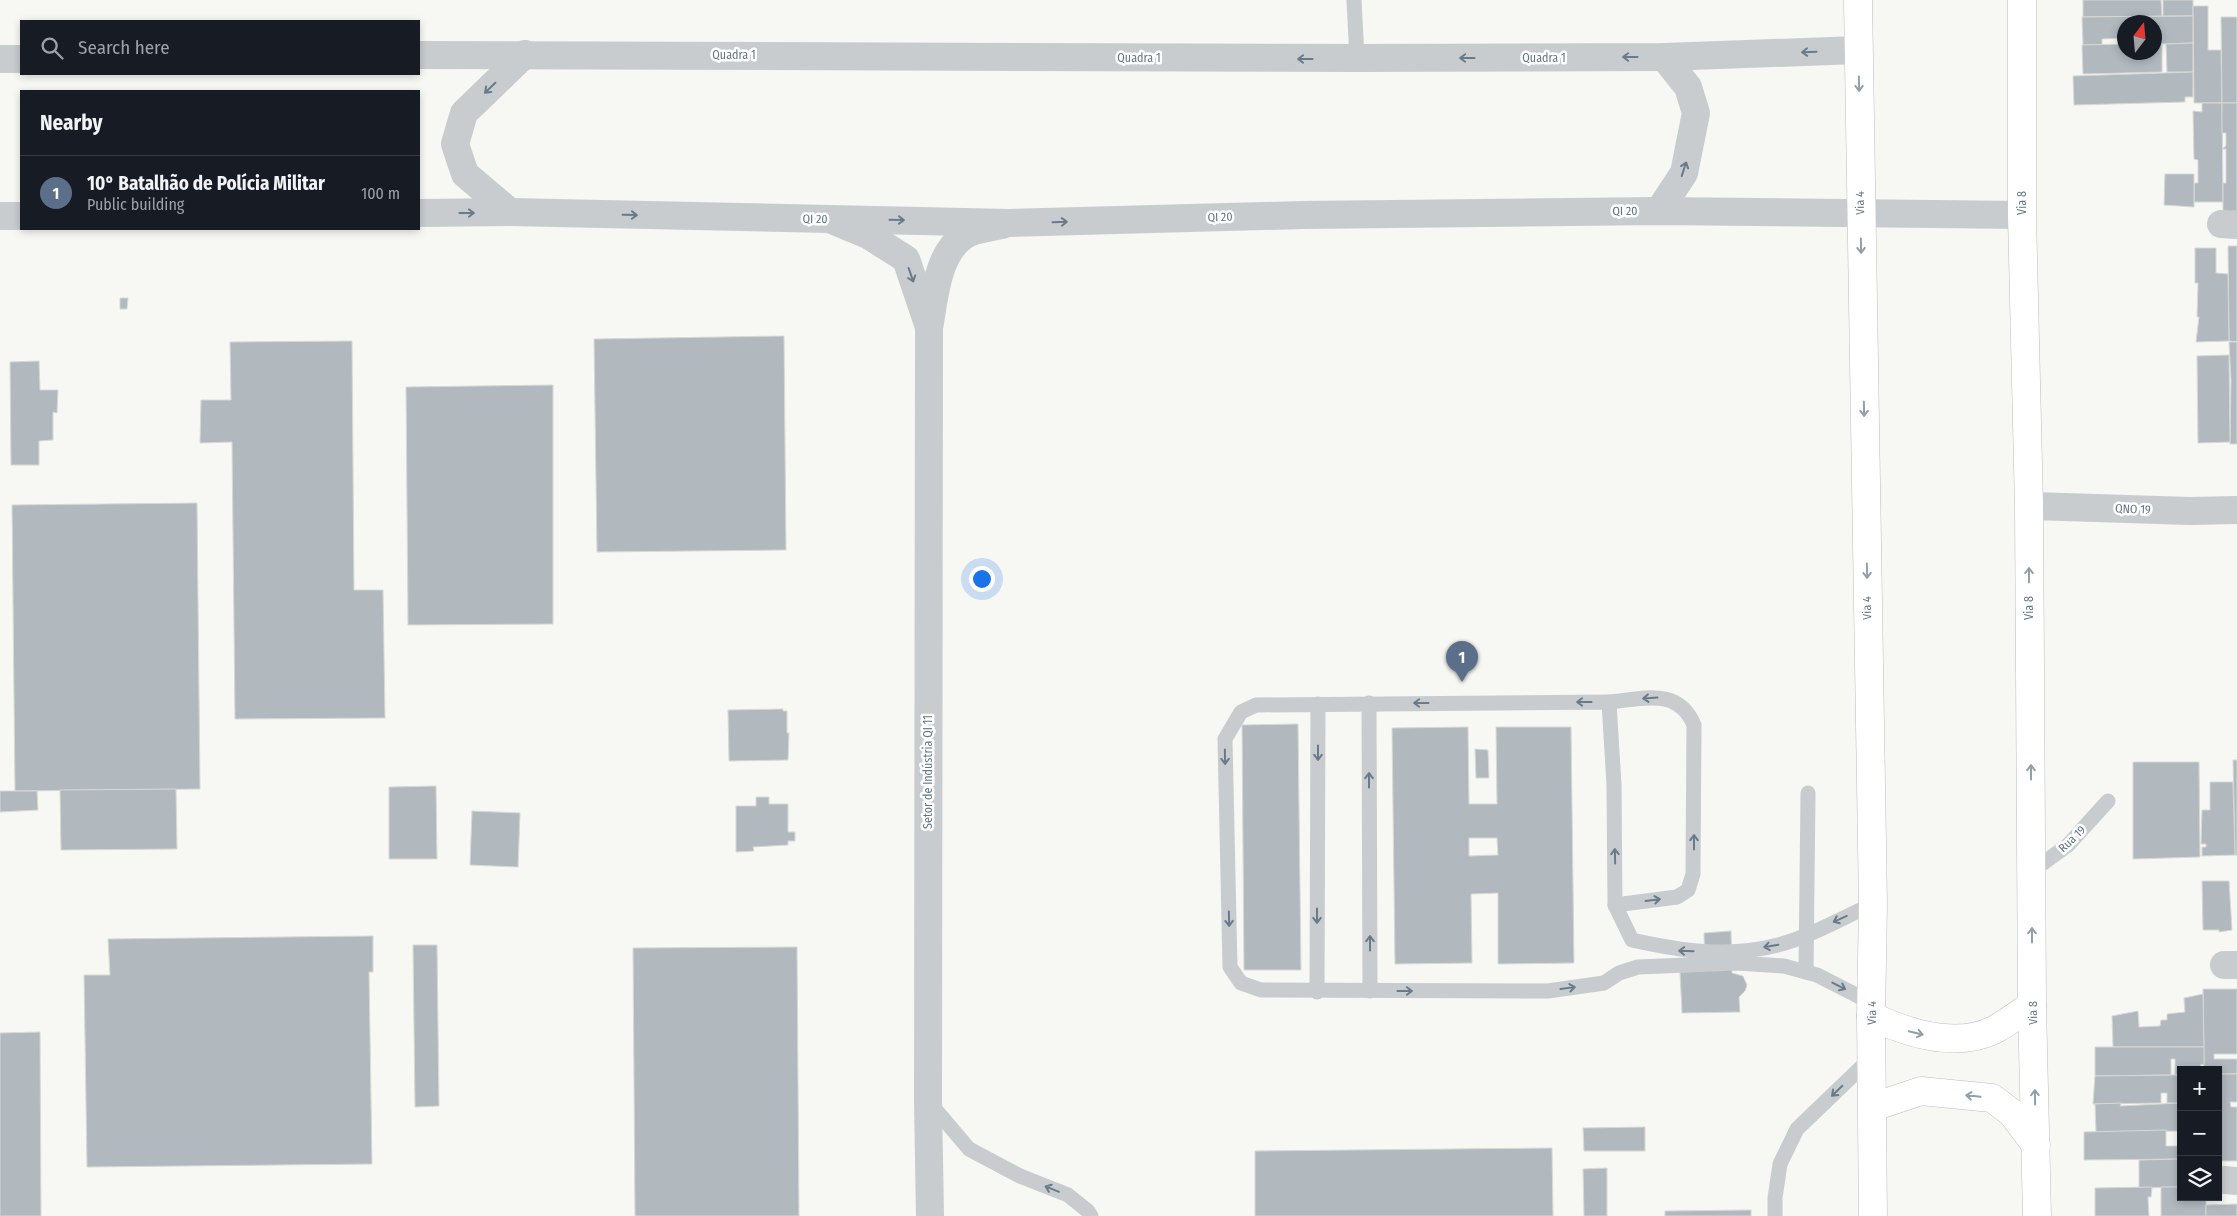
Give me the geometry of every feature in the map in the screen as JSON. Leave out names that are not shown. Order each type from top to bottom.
[{"type":"main road","name":"Via 4","points":[[1858,0],[1860,213],[1873,904],[1873,1216]]},
{"type":"main road","name":"Via 8","points":[[2022,0],[2022,215],[2029,506],[2032,1005],[2037,1216]]},
{"type":"main road","points":[[1872,1009],[1898,1029],[1926,1036],[1953,1038],[1980,1036],[1994,1030],[2032,1005]]},
{"type":"main road","points":[[1873,1107],[1921,1090],[1992,1098],[2012,1113],[2036,1145]]},
{"type":"street","name":"Quadra 1","points":[[420,55],[1664,57],[1858,50]]},
{"type":"street","points":[[510,212],[464,174],[455,144],[464,113],[525,54]]},
{"type":"street","points":[[1659,211],[1684,173],[1696,113],[1688,87],[1664,57]]},
{"type":"street","points":[[0,59],[20,59]]},
{"type":"street","name":"QI 20","points":[[420,213],[510,212],[1008,223],[1303,215],[1659,211],[2022,215]]},
{"type":"street","points":[[0,216],[20,216]]},
{"type":"street","points":[[832,220],[868,235],[906,260],[929,328]]},
{"type":"street","points":[[929,328],[940,269],[954,245],[971,233],[1008,223]]},
{"type":"street","name":"Setor de Indústria QI 11","points":[[929,328],[928,1101],[930,1216]]},
{"type":"street","name":"QNO 19","points":[[2029,506],[2190,511],[2237,510]]},
{"type":"lane","points":[[1354,0],[1357,58]]},
{"type":"lane","points":[[1615,905],[1677,897],[1688,890],[1693,874],[1694,725],[1688,712],[1678,703],[1658,698],[1609,702],[1256,705],[1241,712],[1225,739],[1230,967],[1241,983],[1261,990],[1317,992],[1548,991],[1604,983],[1619,973],[1638,967],[1736,963],[1784,966],[1817,975],[1872,1009]]},
{"type":"lane","points":[[1609,702],[1614,785],[1615,905],[1632,940],[1677,950],[1734,952],[1779,945],[1873,904]]},
{"type":"lane","points":[[1369,703],[1370,991]]},
{"type":"lane","points":[[1317,992],[1318,704]]},
{"type":"lane","points":[[1806,972],[1808,793]]},
{"type":"lane","name":"Rua 19","points":[[2031,872],[2068,845],[2108,801]]},
{"type":"lane","points":[[1775,1216],[1775,1198],[1780,1164],[1797,1130],[1872,1057]]},
{"type":"lane","points":[[928,1101],[969,1149],[1020,1176],[1068,1195],[1088,1211],[1091,1216]]},
{"type":"building","points":[[2083,0],[2161,0],[2162,15],[2083,17]]},
{"type":"building","points":[[2163,0],[2193,0],[2193,16],[2163,16]]},
{"type":"building","points":[[2193,6],[2208,6],[2208,50],[2221,50],[2222,103],[2194,103]]},
{"type":"building","points":[[2162,16],[2193,16],[2193,43],[2162,44]]},
{"type":"building","points":[[2082,17],[2117,17],[2117,38],[2102,39],[2102,45],[2083,45]]},
{"type":"building","points":[[2221,17],[2237,17],[2237,103],[2222,103]]},
{"type":"building","points":[[2193,43],[2193,72],[2167,72],[2166,44]]},
{"type":"building","points":[[2117,44],[2117,60],[2162,60],[2162,72],[2083,74],[2082,45]]},
{"type":"building","points":[[2193,72],[2193,97],[2185,97],[2185,102],[2074,105],[2073,76]]},
{"type":"building","points":[[2202,103],[2222,103],[2223,202],[2194,202],[2194,183],[2198,183],[2198,160],[2194,159],[2193,111],[2202,112]]},
{"type":"building","points":[[2222,103],[2237,103],[2237,211],[2223,212],[2223,183],[2226,183],[2226,149],[2222,149],[2226,146],[2226,133],[2222,133]]},
{"type":"building","points":[[2165,174],[2194,174],[2194,207],[2164,205]]},
{"type":"building","points":[[2228,246],[2237,246],[2237,342],[2229,341]]},
{"type":"building","points":[[2195,248],[2216,248],[2216,273],[2228,274],[2229,341],[2196,342],[2199,317],[2197,317],[2198,283],[2195,283]]},
{"type":"building","points":[[120,298],[128,298],[127,309],[120,309]]},
{"type":"building","points":[[784,336],[786,550],[597,552],[594,339]]},
{"type":"building","points":[[352,341],[354,590],[383,590],[385,718],[235,719],[232,442],[200,443],[201,400],[231,400],[230,342]]},
{"type":"building","points":[[2229,342],[2237,342],[2237,444],[2230,444],[2231,380]]},
{"type":"building","points":[[2229,355],[2230,442],[2198,443],[2197,356]]},
{"type":"building","points":[[39,361],[40,390],[58,390],[57,413],[53,412],[53,440],[39,441],[39,465],[11,465],[10,362]]},
{"type":"building","points":[[553,385],[553,624],[408,625],[406,387]]},
{"type":"building","points":[[197,503],[200,789],[15,791],[12,505]]},
{"type":"building","points":[[783,709],[783,711],[787,711],[787,733],[789,733],[788,760],[729,761],[728,710]]},
{"type":"building","points":[[1298,724],[1301,970],[1244,970],[1242,725]]},
{"type":"building","points":[[1468,727],[1469,804],[1497,804],[1496,727],[1571,727],[1574,963],[1498,964],[1498,893],[1471,894],[1472,963],[1395,964],[1392,728]],"holes":[[[1469,838],[1497,838],[1498,855],[1469,856]]]},
{"type":"building","points":[[1475,749],[1488,750],[1489,778],[1476,778]]},
{"type":"building","points":[[2233,760],[2237,760],[2237,855],[2235,855]]},
{"type":"building","points":[[2133,762],[2199,762],[2200,857],[2133,859]]},
{"type":"building","points":[[2210,782],[2233,782],[2235,855],[2202,856],[2202,847],[2206,847],[2206,844],[2201,844],[2202,810],[2210,810]]},
{"type":"building","points":[[436,786],[437,859],[389,859],[389,787]]},
{"type":"building","points":[[176,789],[177,849],[61,850],[60,790]]},
{"type":"building","points":[[0,791],[37,791],[38,810],[0,812]]},
{"type":"building","points":[[756,797],[769,797],[769,804],[788,804],[788,832],[795,832],[795,841],[788,841],[788,845],[753,847],[754,851],[736,852],[736,806],[756,806]]},
{"type":"building","points":[[472,811],[520,813],[518,867],[470,865]]},
{"type":"building","points":[[2202,881],[2229,881],[2232,930],[2219,932],[2219,930],[2203,930]]},
{"type":"building","points":[[1731,931],[1732,973],[1743,976],[1747,985],[1745,991],[1739,997],[1740,1012],[1682,1013],[1680,972],[1705,971],[1704,933]]},
{"type":"building","points":[[373,936],[373,972],[369,972],[372,1164],[87,1167],[84,975],[110,975],[108,939]]},
{"type":"building","points":[[413,945],[437,945],[439,1106],[415,1107]]},
{"type":"building","points":[[797,947],[799,1216],[635,1216],[633,948]]},
{"type":"building","points":[[2203,989],[2237,989],[2237,1054],[2214,1054],[2214,1059],[2237,1059],[2237,1074],[2222,1074],[2222,1066],[2204,1066]]},
{"type":"building","points":[[2203,994],[2204,1047],[2113,1047],[2112,1016],[2138,1011],[2139,1027],[2160,1026],[2161,1020],[2167,1020],[2167,1014],[2185,1012],[2184,998]]},
{"type":"building","points":[[40,1032],[41,1216],[0,1216],[0,1033]]},
{"type":"building","points":[[2095,1047],[2204,1047],[2204,1065],[2177,1066],[2177,1075],[2175,1075],[2175,1059],[2171,1059],[2171,1075],[2095,1076]]},
{"type":"building","points":[[2222,1074],[2237,1074],[2237,1102],[2230,1102],[2231,1107],[2237,1107],[2237,1161],[2222,1161]]},
{"type":"building","points":[[2177,1075],[2177,1103],[2167,1103],[2167,1093],[2161,1093],[2161,1103],[2093,1104],[2095,1076]]},
{"type":"building","points":[[2121,1103],[2120,1106],[2177,1103],[2177,1131],[2096,1132],[2095,1104]]},
{"type":"building","points":[[1645,1127],[1645,1151],[1584,1151],[1583,1128]]},
{"type":"building","points":[[2166,1130],[2166,1146],[2177,1146],[2177,1159],[2084,1160],[2084,1132]]},
{"type":"building","points":[[1552,1148],[1553,1216],[1255,1216],[1255,1151]]},
{"type":"building","points":[[2177,1159],[2177,1187],[2139,1188],[2139,1160]]},
{"type":"building","points":[[1607,1168],[1607,1216],[1584,1216],[1583,1169]]},
{"type":"building","points":[[2152,1187],[2151,1197],[2148,1197],[2149,1216],[2095,1216],[2095,1188]]},
{"type":"building","points":[[2161,1187],[2177,1187],[2177,1201],[2206,1201],[2206,1216],[2161,1216]]},
{"type":"building","points":[[2237,1204],[2237,1216],[2206,1216],[2206,1205]]},
{"type":"building","points":[[1751,1210],[1751,1216],[1665,1216],[1665,1211]]},
{"type":"place","name":"10° Batalhão de Polícia Militar","points":[[1462,682]]}]
